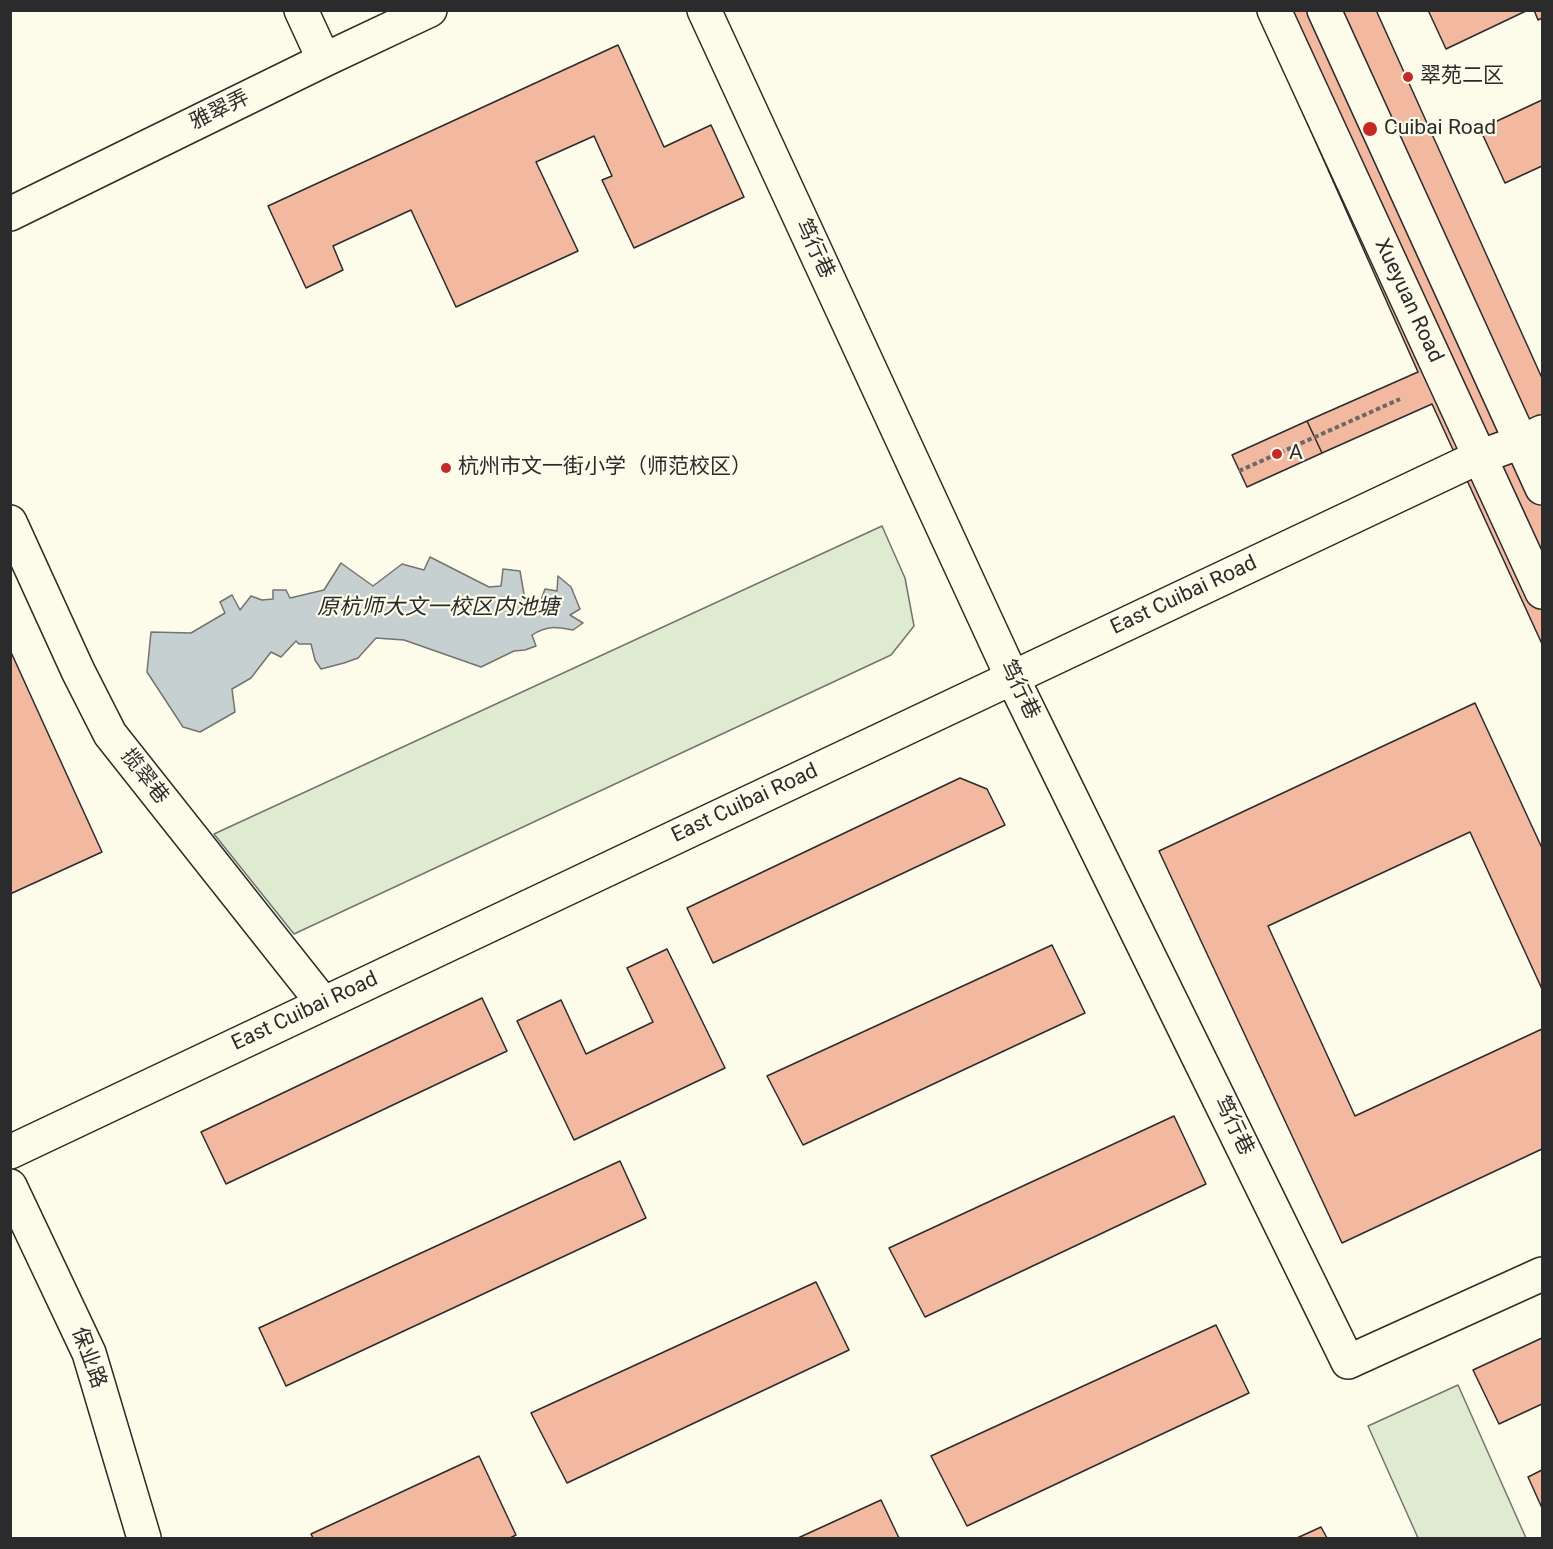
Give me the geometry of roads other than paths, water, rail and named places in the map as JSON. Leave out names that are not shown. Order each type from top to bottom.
[{"type":"street","points":[[301,10],[324,60]]},
{"type":"street","name":"雅翠弄","points":[[10,214],[430,10]]},
{"type":"street","name":"笃行巷","points":[[704,10],[1012,677],[1348,1362],[1542,1274]]},
{"type":"street","name":"Xueyuan Road","points":[[1274,10],[1542,592]]},
{"type":"street","name":"Xueyuan Road","points":[[1329,12],[1532,437],[1542,488]]},
{"type":"street","points":[[1479,457],[1532,437]]},
{"type":"street","name":"East Cuibai Road","points":[[10,1152],[1479,457]]},
{"type":"street","name":"揽翠巷","points":[[10,522],[78,671],[110,734],[323,1004]]},
{"type":"street","name":"保业路","points":[[10,1186],[90,1353],[144,1539]]},
{"type":"water","name":"原杭师大文一校区内池塘","points":[[430,557],[489,587],[501,586],[503,569],[520,571],[525,600],[541,600],[545,589],[557,591],[558,576],[571,587],[580,609],[570,615],[583,623],[573,630],[547,628],[542,630],[532,635],[536,646],[514,651],[481,667],[404,640],[376,638],[358,658],[321,669],[315,660],[311,644],[299,644],[296,641],[281,657],[271,652],[251,678],[232,689],[235,712],[200,732],[183,727],[147,672],[151,632],[191,633],[225,613],[220,602],[232,595],[240,610],[251,596],[262,600],[273,599],[273,590],[286,590],[290,598],[324,590],[341,563],[373,586],[402,564],[424,570]]},
{"type":"place","name":"翠苑二区","points":[[1408,77]]},
{"type":"place","name":"Cuibai Road","points":[[1370,129]]},
{"type":"place","name":"A","points":[[1277,454]]},
{"type":"place","name":"杭州市文一街小学（师范校区）","points":[[446,468]]}]
